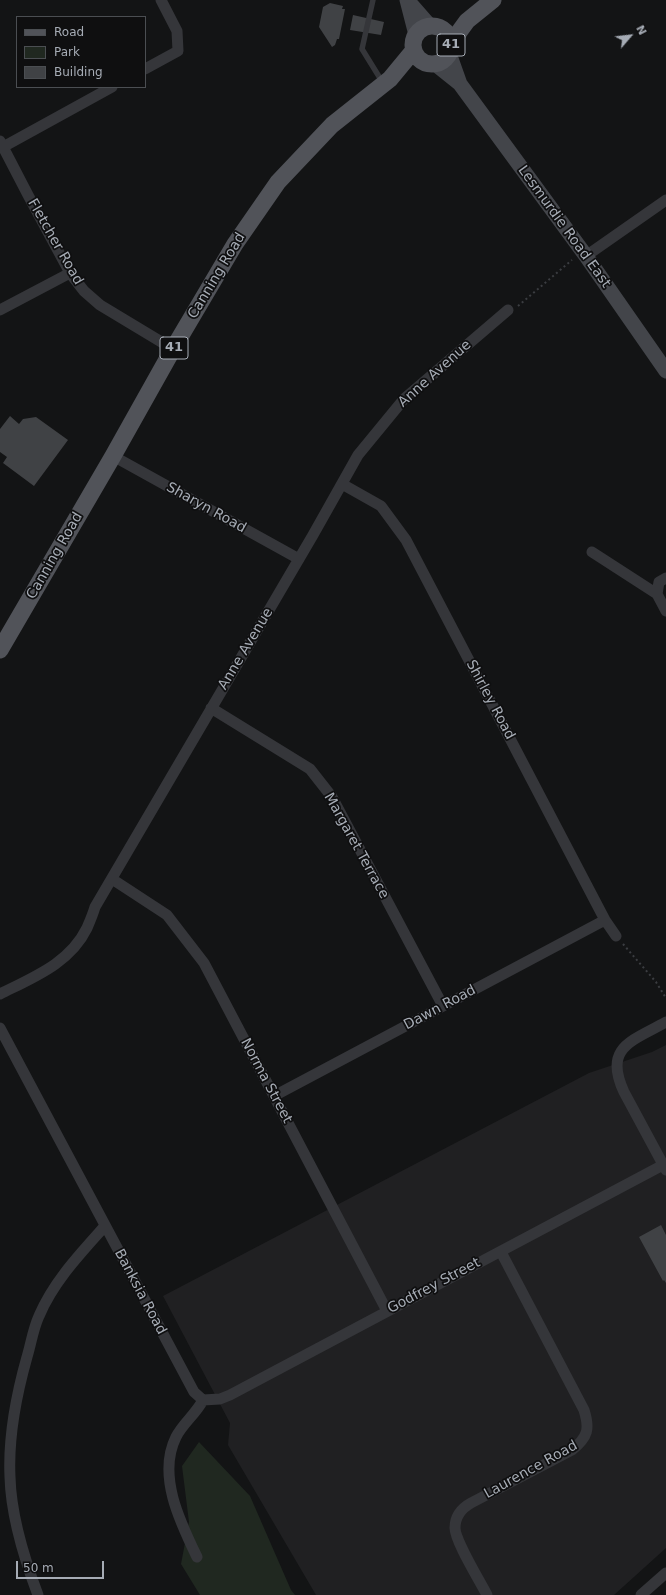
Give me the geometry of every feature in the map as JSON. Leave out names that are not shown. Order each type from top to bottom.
[{"type":"main road","name":"41","points":[[425,35],[466,21],[493,0]]},
{"type":"main road","name":"41","points":[[425,35],[418,57],[422,61],[432,64],[443,61],[466,21]]},
{"type":"main road","name":"Canning Road","points":[[0,650],[235,244],[278,182],[332,125],[387,81],[425,35]]},
{"type":"main road","name":"41","points":[[425,35],[448,35],[450,48]]},
{"type":"main road","name":"Canning Road","points":[[387,81],[432,64]]},
{"type":"street","points":[[146,68],[178,50],[177,32],[162,0]]},
{"type":"street","points":[[407,0],[425,35]]},
{"type":"street","name":"Lesmurdie Road East","points":[[450,48],[460,84]]},
{"type":"street","name":"Lesmurdie Road East","points":[[432,64],[460,84],[586,256],[666,371]]},
{"type":"street","points":[[2,144],[110,88]]},
{"type":"street","name":"Fletcher Road","points":[[2,144],[70,273],[84,291],[100,306],[173,349]]},
{"type":"street","points":[[586,256],[666,200]]},
{"type":"street","points":[[0,310],[70,273]]},
{"type":"street","name":"Anne Avenue","points":[[0,994],[59,962],[69,953],[87,928],[95,907],[299,559],[358,455],[404,400],[508,310]]},
{"type":"street","name":"Sharyn Road","points":[[113,456],[299,559]]},
{"type":"street","name":"Shirley Road","points":[[342,484],[381,506],[406,540],[605,920],[616,936]]},
{"type":"street","points":[[592,552],[657,594],[666,611]]},
{"type":"street","points":[[657,594],[659,582],[666,578]]},
{"type":"street","name":"Margaret Terrace","points":[[211,708],[310,769],[332,798],[443,1006]]},
{"type":"street","name":"Norma Street","points":[[112,879],[167,915],[204,963],[387,1311]]},
{"type":"street","name":"Dawn Road","points":[[274,1096],[605,920]]},
{"type":"street","points":[[664,1167],[619,1080],[616,1067],[623,1047],[666,1022]]},
{"type":"street","name":"Banksia Road","points":[[0,1028],[194,1392],[203,1400]]},
{"type":"street","name":"Godfrey Street","points":[[203,1400],[220,1399],[230,1395],[387,1311],[664,1167]]},
{"type":"street","points":[[38,1595],[24,1555],[15,1515],[10,1478],[11,1426],[20,1382],[39,1316],[67,1269],[105,1226]]},
{"type":"street","name":"Laurence Road","points":[[487,1595],[458,1541],[455,1528],[458,1516],[466,1506],[471,1503],[572,1450],[581,1442],[588,1428],[584,1410],[501,1252]]},
{"type":"street","points":[[197,1557],[181,1523],[171,1489],[170,1460],[172,1447],[181,1428],[199,1408],[203,1400]]},
{"type":"street","points":[[641,1595],[666,1573]]},
{"type":"lane","points":[[373,0],[362,49],[387,81]]},
{"type":"path","points":[[508,310],[516,308],[576,256],[586,256]]},
{"type":"path","points":[[616,936],[656,982],[666,998]]},
{"type":"shaded area","points":[[666,1045],[666,1548],[614,1595],[316,1595],[228,1445],[230,1423],[163,1296],[589,1073],[652,1052]]},
{"type":"green space","points":[[199,1442],[250,1496],[291,1590],[295,1595],[200,1595],[181,1564],[189,1522],[182,1466]]},
{"type":"building","points":[[330,3],[343,6],[342,9],[345,9],[339,39],[337,39],[335,45],[332,47],[319,27],[323,7]]},
{"type":"building","points":[[353,15],[384,22],[381,35],[350,30]]},
{"type":"building","points":[[10,416],[19,424],[23,419],[36,417],[68,440],[34,486],[3,463],[7,457],[0,452],[0,429]]},
{"type":"building","points":[[661,1225],[666,1235],[666,1283],[664,1280],[663,1281],[639,1237]]}]
